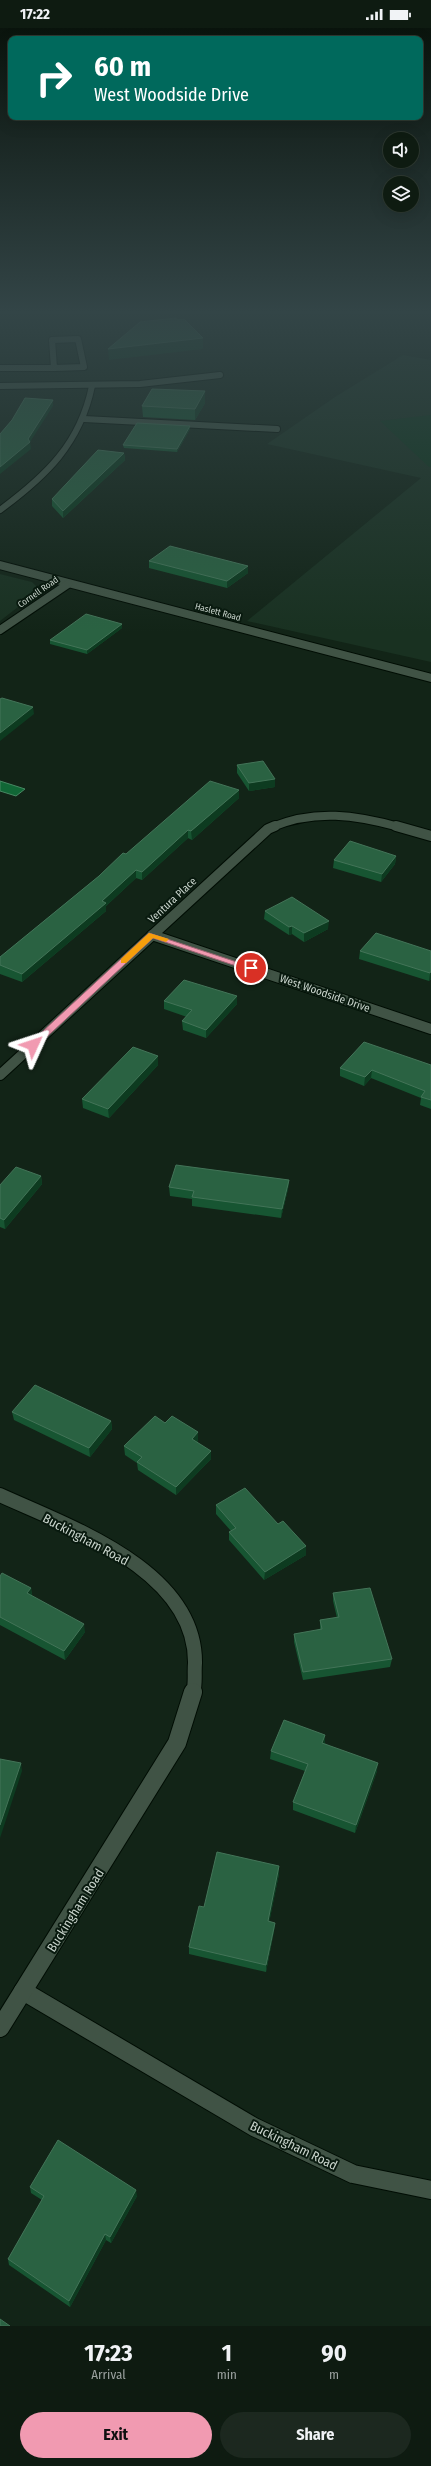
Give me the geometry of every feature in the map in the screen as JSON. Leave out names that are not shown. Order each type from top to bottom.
[{"type":"street","points":[[0,510],[49,469],[70,444],[84,419],[277,430]]},
{"type":"street","name":"Haslett Road","points":[[0,565],[431,678]]},
{"type":"street","name":"Cornell Road","points":[[0,630],[68,584]]},
{"type":"street","name":"Ventura Place","points":[[0,1075],[259,836],[277,824],[300,816],[329,813],[390,825],[431,836]]},
{"type":"street","name":"West Woodside Drive","points":[[152,934],[431,1029]]},
{"type":"street","name":"Buckingham Road","points":[[0,1495],[119,1554],[152,1577],[170,1592],[185,1615],[194,1638],[197,1664],[196,1690],[190,1715],[177,1743],[24,1991],[254,2127],[353,2174],[431,2190]]},
{"type":"street","points":[[0,2028],[24,1991]]},
{"type":"shaded area","points":[[304,418],[431,418],[431,662],[247,621],[421,478],[267,444]]},
{"type":"shaded area","points":[[403,418],[431,418],[431,467],[429,467],[380,421]]},
{"type":"shaded area","points":[[0,574],[32,582],[40,590],[0,621]]},
{"type":"shaded area","points":[[0,781],[25,789],[16,796],[0,791]]},
{"type":"building","points":[[13,418],[41,418],[28,439],[30,442],[0,467],[0,434]]},
{"type":"building","points":[[137,423],[190,426],[177,449],[123,445]]},
{"type":"building","points":[[98,450],[124,453],[63,511],[52,499]]},
{"type":"building","points":[[170,546],[248,566],[227,581],[149,561]]},
{"type":"building","points":[[86,614],[122,624],[87,650],[50,640]]},
{"type":"building","points":[[2,698],[33,707],[0,733],[0,699]]},
{"type":"building","points":[[263,761],[275,779],[249,783],[237,765]]},
{"type":"building","points":[[210,781],[239,790],[191,831],[188,830],[142,872],[136,870],[102,901],[106,903],[22,974],[0,965],[0,957],[99,876],[123,853],[126,854]]},
{"type":"building","points":[[350,841],[396,856],[382,874],[334,860]]},
{"type":"building","points":[[292,897],[329,921],[304,933],[292,926],[289,927],[265,911]]},
{"type":"building","points":[[376,933],[431,951],[430,973],[360,951]]},
{"type":"building","points":[[184,980],[237,996],[206,1030],[182,1021],[192,1010],[164,1001]]},
{"type":"building","points":[[364,1042],[431,1065],[431,1100],[421,1097],[425,1091],[372,1070],[365,1077],[340,1068]]},
{"type":"building","points":[[133,1047],[158,1056],[108,1109],[82,1099]]},
{"type":"building","points":[[176,1165],[289,1180],[282,1209],[192,1197],[194,1191],[169,1187]]},
{"type":"building","points":[[16,1167],[41,1176],[4,1220],[0,1218],[0,1185]]},
{"type":"building","points":[[35,1385],[111,1421],[89,1448],[12,1412]]},
{"type":"building","points":[[155,1416],[165,1423],[172,1416],[198,1432],[192,1439],[211,1451],[176,1487],[137,1462],[142,1457],[124,1446]]},
{"type":"building","points":[[245,1488],[278,1524],[283,1521],[306,1546],[265,1572],[229,1532],[236,1528],[216,1505]]},
{"type":"building","points":[[2,1573],[31,1588],[27,1593],[84,1624],[64,1651],[0,1617],[0,1576]]},
{"type":"building","points":[[370,1588],[392,1659],[303,1672],[294,1634],[322,1629],[320,1620],[339,1617],[333,1593]]},
{"type":"building","points":[[284,1720],[325,1735],[322,1743],[378,1763],[356,1825],[293,1802],[308,1764],[271,1751]]},
{"type":"building","points":[[0,1759],[21,1763],[0,1825]]},
{"type":"building","points":[[217,1852],[279,1866],[268,1921],[275,1923],[266,1965],[189,1947],[199,1906],[204,1907]]},
{"type":"building","points":[[58,2140],[136,2190],[110,2237],[105,2234],[69,2301],[8,2259],[44,2196],[30,2187]]},
{"type":"building","points":[[0,2319],[10,2326],[0,2326]]},
{"type":"slow traffic","points":[[124,961],[152,934],[166,939]]},
{"type":"route","points":[[33,1045],[152,934],[251,968]]}]
